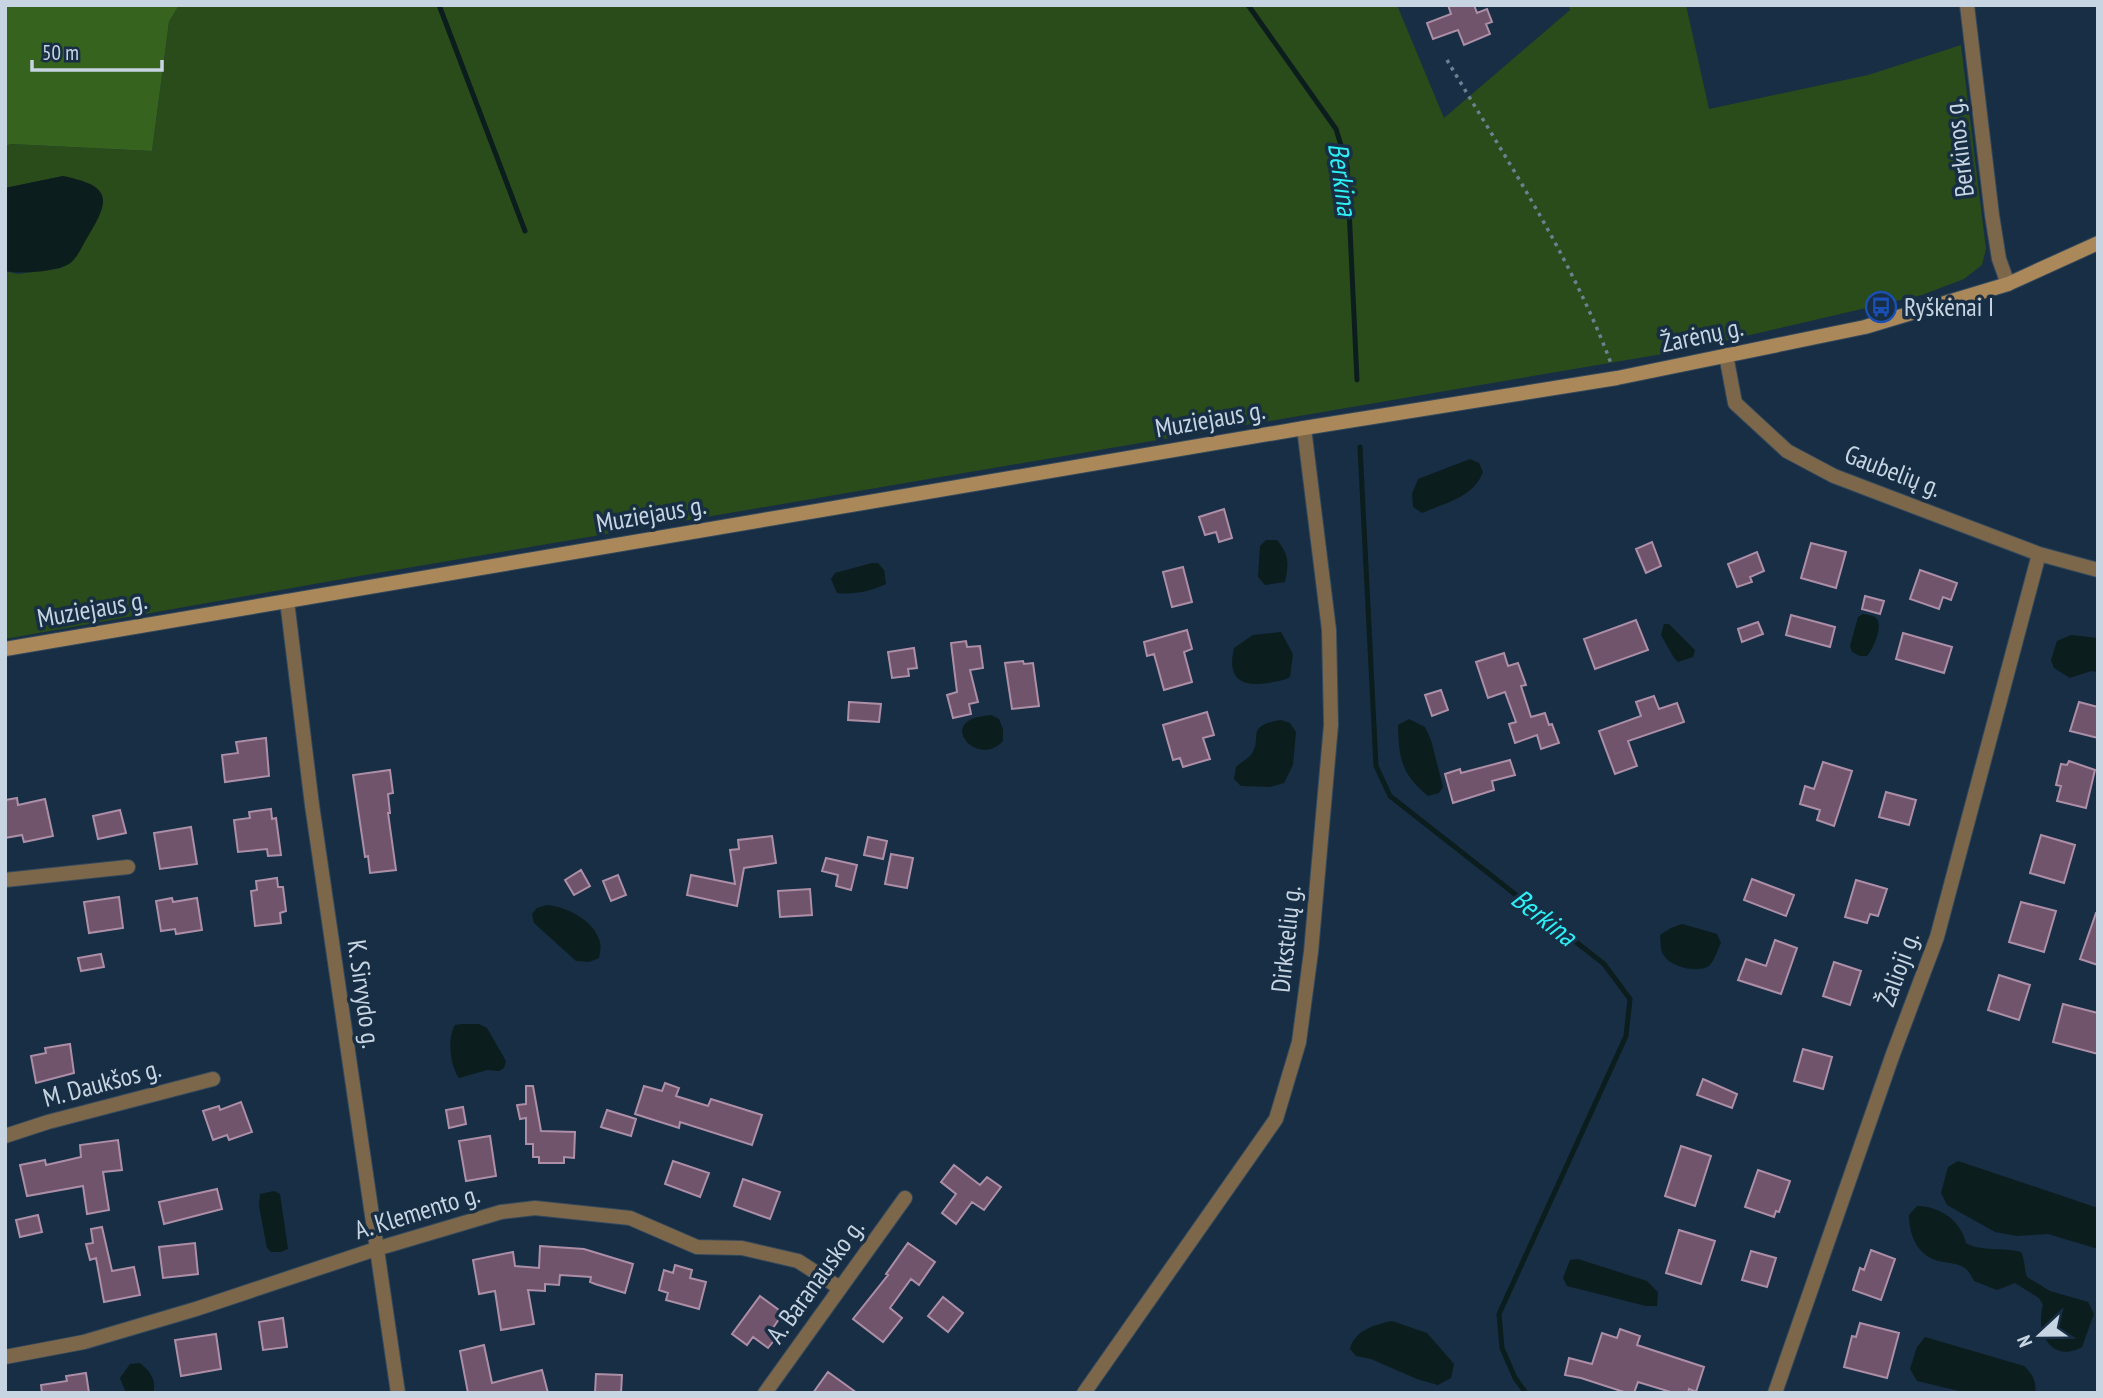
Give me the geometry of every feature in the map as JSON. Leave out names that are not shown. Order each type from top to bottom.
[{"type":"main road","name":"Žarėnų g.","points":[[1304,428],[1617,378],[1865,327],[2008,284],[2098,243]]},
{"type":"main road","name":"Muziejaus g.","points":[[5,649],[1304,428]]},
{"type":"street","name":"Berkinos g.","points":[[1967,5],[1992,215],[1999,259],[2008,284]]},
{"type":"street","name":"Gaubelių g.","points":[[1726,355],[1735,402],[1787,451],[1834,476],[2039,554],[2098,570]]},
{"type":"street","name":"Dirkstelių g.","points":[[1083,1393],[1276,1119],[1299,1042],[1311,952],[1331,725],[1329,630],[1304,428]]},
{"type":"street","name":"Žalioji g.","points":[[1775,1393],[1893,1054],[1937,937],[2039,554]]},
{"type":"street","name":"K. Sirvydo g.","points":[[287,601],[312,805],[398,1393]]},
{"type":"street","points":[[5,880],[128,867]]},
{"type":"street","name":"M. Daukšos g.","points":[[5,1136],[48,1122],[213,1079]]},
{"type":"street","name":"A. Baranausko g.","points":[[765,1393],[905,1198]]},
{"type":"street","name":"A. Klemento g.","points":[[5,1357],[97,1339],[376,1249],[501,1212],[535,1208],[630,1218],[697,1247],[741,1248],[798,1261],[840,1288]]},
{"type":"path","points":[[1447,60],[1570,272],[1603,340],[1617,378]]},
{"type":"green space","points":[[5,5],[179,5],[169,22],[152,151],[11,144],[5,146]]},
{"type":"green space","points":[[179,5],[1397,5],[1444,118],[1570,10],[1568,5],[1686,5],[1709,109],[1868,75],[1961,45],[1986,249],[1982,265],[1964,279],[1922,295],[1686,350],[5,639],[5,271],[18,274],[61,268],[63,176],[5,188],[5,146],[11,144],[152,151],[169,22]]},
{"type":"shaded area","points":[[63,176],[91,184],[102,196],[100,213],[79,252],[69,264],[56,269],[5,271],[5,188]]},
{"type":"shaded area","points":[[1470,459],[1479,463],[1483,472],[1473,488],[1458,498],[1422,513],[1413,507],[1412,494],[1418,479]]},
{"type":"shaded area","points":[[1266,540],[1277,540],[1284,550],[1287,564],[1285,582],[1265,585],[1258,577],[1260,546]]},
{"type":"shaded area","points":[[878,563],[884,570],[886,584],[862,592],[837,593],[831,579],[835,573]]},
{"type":"shaded area","points":[[1863,614],[1875,617],[1879,625],[1875,642],[1867,656],[1852,652],[1850,646],[1858,617]]},
{"type":"shaded area","points":[[1664,624],[1669,624],[1695,650],[1693,657],[1678,662],[1674,658],[1661,635]]},
{"type":"shaded area","points":[[1281,632],[1293,654],[1290,677],[1258,684],[1243,682],[1238,678],[1232,667],[1234,648],[1253,635]]},
{"type":"shaded area","points":[[2071,635],[2098,638],[2098,672],[2091,671],[2070,678],[2054,668],[2051,660],[2057,641]]},
{"type":"shaded area","points":[[991,715],[999,719],[1003,729],[1003,741],[994,748],[977,749],[965,739],[963,727],[970,720]]},
{"type":"shaded area","points":[[1409,719],[1425,727],[1431,740],[1443,787],[1439,793],[1428,796],[1412,780],[1403,765],[1398,725]]},
{"type":"shaded area","points":[[1281,720],[1290,723],[1296,732],[1293,765],[1284,783],[1270,787],[1241,786],[1234,779],[1236,767],[1254,750],[1258,729]]},
{"type":"shaded area","points":[[547,905],[571,912],[592,927],[600,942],[599,958],[589,962],[576,961],[534,923],[532,914],[537,908]]},
{"type":"shaded area","points":[[1682,924],[1717,934],[1721,943],[1707,967],[1681,967],[1665,957],[1661,950],[1660,935]]},
{"type":"shaded area","points":[[479,1024],[487,1028],[506,1061],[504,1068],[459,1078],[453,1066],[450,1044],[455,1025]]},
{"type":"shaded area","points":[[1958,1161],[2098,1208],[2098,1249],[2048,1234],[2017,1236],[1995,1232],[1947,1205],[1941,1193],[1948,1167]]},
{"type":"shaded area","points":[[274,1191],[280,1194],[288,1249],[281,1252],[271,1252],[267,1248],[259,1206],[260,1194]]},
{"type":"shaded area","points":[[1917,1206],[1934,1209],[1948,1216],[1959,1228],[1966,1243],[1972,1246],[2021,1252],[2027,1277],[2050,1291],[2088,1302],[2094,1314],[2082,1347],[2071,1351],[2054,1348],[2044,1335],[2041,1325],[2043,1305],[2039,1298],[2015,1283],[1997,1290],[1974,1281],[1963,1267],[1935,1260],[1922,1252],[1913,1239],[1909,1223],[1909,1215]]},
{"type":"shaded area","points":[[1578,1259],[1647,1281],[1658,1292],[1657,1306],[1646,1306],[1567,1286],[1563,1278],[1570,1260]]},
{"type":"shaded area","points":[[1392,1321],[1427,1333],[1454,1364],[1451,1378],[1438,1385],[1417,1379],[1371,1359],[1356,1356],[1350,1349],[1361,1333]]},
{"type":"shaded area","points":[[1925,1337],[2024,1366],[2033,1378],[2035,1393],[1968,1393],[1917,1381],[1910,1369],[1917,1347]]},
{"type":"shaded area","points":[[140,1363],[152,1376],[153,1393],[126,1393],[120,1378],[130,1364]]},
{"type":"building","points":[[1448,5],[1474,5],[1477,13],[1487,9],[1492,22],[1486,24],[1490,34],[1464,45],[1458,30],[1433,39],[1427,23],[1451,14]]},
{"type":"building","points":[[1224,509],[1232,538],[1219,542],[1216,532],[1205,535],[1199,517]]},
{"type":"building","points":[[1652,542],[1661,566],[1646,573],[1636,549]]},
{"type":"building","points":[[1811,543],[1846,552],[1836,588],[1801,578]]},
{"type":"building","points":[[1757,552],[1764,571],[1750,577],[1752,582],[1737,587],[1728,564]]},
{"type":"building","points":[[1183,567],[1192,602],[1172,607],[1163,572]]},
{"type":"building","points":[[1920,570],[1957,583],[1951,600],[1943,597],[1939,609],[1910,599]]},
{"type":"building","points":[[1865,596],[1884,601],[1880,614],[1862,609]]},
{"type":"building","points":[[1791,615],[1835,627],[1830,647],[1786,635]]},
{"type":"building","points":[[1636,620],[1648,650],[1595,669],[1584,639]]},
{"type":"building","points":[[1758,622],[1763,634],[1742,642],[1738,629]]},
{"type":"building","points":[[1187,630],[1192,649],[1184,652],[1192,682],[1164,690],[1154,654],[1147,656],[1144,642]]},
{"type":"building","points":[[1903,633],[1952,647],[1944,673],[1896,659]]},
{"type":"building","points":[[966,641],[967,647],[980,646],[983,668],[970,670],[978,702],[969,704],[971,714],[953,718],[947,695],[957,692],[951,643]]},
{"type":"building","points":[[914,648],[917,668],[908,669],[909,676],[892,678],[888,652]]},
{"type":"building","points":[[1504,653],[1508,666],[1518,663],[1526,685],[1521,686],[1531,717],[1545,713],[1559,743],[1541,749],[1537,735],[1515,743],[1509,724],[1516,722],[1505,692],[1488,698],[1476,662]]},
{"type":"building","points":[[1023,661],[1024,664],[1033,663],[1039,706],[1012,709],[1005,663]]},
{"type":"building","points":[[1441,690],[1448,710],[1432,716],[1425,695]]},
{"type":"building","points":[[1654,696],[1659,709],[1677,703],[1684,722],[1628,741],[1637,766],[1615,774],[1599,731],[1641,716],[1636,702]]},
{"type":"building","points":[[849,702],[881,704],[879,722],[848,720]]},
{"type":"building","points":[[2079,702],[2098,707],[2098,738],[2070,731]]},
{"type":"building","points":[[1207,712],[1214,735],[1203,738],[1210,759],[1183,767],[1180,758],[1173,760],[1163,725]]},
{"type":"building","points":[[266,738],[269,776],[225,782],[222,755],[238,753],[236,742]]},
{"type":"building","points":[[1510,760],[1515,775],[1492,781],[1494,790],[1453,803],[1445,774],[1460,769],[1461,773]]},
{"type":"building","points":[[2069,761],[2095,770],[2086,808],[2057,801],[2061,786],[2056,785],[2061,764],[2067,765]]},
{"type":"building","points":[[1823,762],[1852,771],[1834,826],[1817,820],[1820,810],[1800,804],[1805,786],[1814,789]]},
{"type":"building","points":[[390,770],[393,793],[388,794],[388,813],[396,870],[370,873],[368,856],[365,857],[353,775]]},
{"type":"building","points":[[1886,792],[1916,800],[1909,825],[1879,817]]},
{"type":"building","points":[[17,798],[18,805],[45,799],[53,836],[24,842],[22,835],[5,838],[5,800]]},
{"type":"building","points":[[271,809],[272,819],[276,818],[281,855],[268,856],[267,849],[238,852],[234,820],[250,818],[249,812]]},
{"type":"building","points":[[120,810],[126,833],[98,839],[93,816]]},
{"type":"building","points":[[191,827],[197,864],[160,869],[154,833]]},
{"type":"building","points":[[2041,835],[2075,845],[2064,883],[2030,873]]},
{"type":"building","points":[[772,836],[776,863],[744,868],[737,906],[687,895],[691,875],[735,884],[730,850],[739,849],[738,840]]},
{"type":"building","points":[[868,837],[887,841],[883,859],[864,855]]},
{"type":"building","points":[[891,854],[913,858],[907,888],[885,884]]},
{"type":"building","points":[[826,858],[857,865],[851,890],[836,886],[838,875],[822,871]]},
{"type":"building","points":[[581,870],[590,886],[574,895],[565,880]]},
{"type":"building","points":[[618,875],[626,895],[611,901],[603,881]]},
{"type":"building","points":[[277,878],[278,887],[283,887],[286,911],[280,913],[281,923],[255,926],[251,891],[257,890],[256,881]]},
{"type":"building","points":[[1752,879],[1794,895],[1786,916],[1744,900]]},
{"type":"building","points":[[1856,880],[1887,889],[1878,916],[1870,914],[1867,923],[1845,917]]},
{"type":"building","points":[[810,889],[812,915],[780,917],[778,891]]},
{"type":"building","points":[[119,897],[123,928],[89,933],[84,902]]},
{"type":"building","points":[[172,898],[173,902],[197,898],[202,930],[176,934],[175,929],[161,931],[156,901]]},
{"type":"building","points":[[2021,902],[2056,911],[2044,952],[2009,942]]},
{"type":"building","points":[[2098,913],[2098,965],[2080,959]]},
{"type":"building","points":[[1775,940],[1797,948],[1781,994],[1738,980],[1746,959],[1766,966]]},
{"type":"building","points":[[101,954],[104,967],[81,971],[78,958]]},
{"type":"building","points":[[1834,962],[1861,971],[1850,1005],[1823,996]]},
{"type":"building","points":[[1999,975],[2030,985],[2019,1020],[1988,1010]]},
{"type":"building","points":[[2063,1004],[2098,1013],[2098,1054],[2053,1042]]},
{"type":"building","points":[[70,1044],[74,1073],[36,1083],[31,1056],[46,1053],[45,1048]]},
{"type":"building","points":[[1803,1049],[1832,1057],[1823,1089],[1794,1081]]},
{"type":"building","points":[[1703,1079],[1737,1094],[1732,1108],[1697,1095]]},
{"type":"building","points":[[665,1083],[679,1088],[676,1096],[708,1106],[711,1099],[762,1115],[752,1145],[680,1122],[679,1128],[635,1114],[644,1086],[662,1091]]},
{"type":"building","points":[[526,1086],[533,1086],[541,1131],[575,1132],[574,1158],[564,1157],[564,1163],[539,1163],[539,1157],[533,1157],[533,1144],[526,1144],[526,1118],[520,1119],[517,1105],[526,1104]]},
{"type":"building","points":[[241,1102],[252,1132],[229,1140],[227,1135],[213,1140],[203,1111],[219,1106],[220,1110]]},
{"type":"building","points":[[463,1107],[466,1124],[449,1128],[446,1110]]},
{"type":"building","points":[[607,1110],[636,1119],[631,1136],[601,1127]]},
{"type":"building","points":[[490,1136],[496,1176],[466,1181],[459,1141]]},
{"type":"building","points":[[118,1140],[122,1170],[103,1172],[109,1210],[87,1214],[83,1186],[27,1196],[20,1165],[45,1160],[46,1165],[81,1157],[80,1145]]},
{"type":"building","points":[[1681,1146],[1711,1156],[1695,1206],[1665,1196]]},
{"type":"building","points":[[673,1161],[709,1173],[700,1197],[665,1184]]},
{"type":"building","points":[[954,1165],[980,1185],[987,1177],[1001,1187],[984,1210],[972,1202],[956,1224],[942,1213],[956,1194],[941,1182]]},
{"type":"building","points":[[1758,1170],[1790,1181],[1779,1212],[1776,1211],[1774,1217],[1745,1207]]},
{"type":"building","points":[[743,1179],[780,1192],[770,1219],[734,1206]]},
{"type":"building","points":[[217,1189],[222,1209],[164,1224],[159,1202]]},
{"type":"building","points":[[38,1215],[42,1232],[20,1237],[16,1220]]},
{"type":"building","points":[[102,1227],[112,1271],[134,1267],[140,1295],[104,1302],[96,1258],[90,1260],[86,1244],[93,1243],[91,1229]]},
{"type":"building","points":[[1679,1230],[1715,1241],[1701,1284],[1666,1273]]},
{"type":"building","points":[[195,1243],[198,1274],[163,1278],[159,1247]]},
{"type":"building","points":[[908,1243],[935,1262],[919,1285],[911,1279],[890,1308],[902,1318],[883,1342],[853,1319],[888,1275],[886,1274]]},
{"type":"building","points":[[540,1246],[584,1249],[633,1264],[625,1293],[590,1282],[591,1277],[560,1275],[559,1285],[545,1284],[545,1291],[528,1290],[534,1324],[501,1330],[495,1291],[479,1294],[473,1260],[513,1252],[515,1266],[539,1268]]},
{"type":"building","points":[[1871,1250],[1895,1259],[1881,1300],[1853,1290],[1860,1268],[1864,1270]]},
{"type":"building","points":[[1751,1251],[1776,1258],[1767,1287],[1742,1280]]},
{"type":"building","points":[[675,1265],[692,1270],[690,1278],[706,1282],[699,1309],[666,1300],[668,1293],[659,1290],[664,1270],[673,1273]]},
{"type":"building","points":[[760,1296],[783,1313],[773,1328],[780,1333],[768,1348],[753,1337],[747,1345],[732,1334]]},
{"type":"building","points":[[943,1297],[963,1313],[948,1332],[928,1316]]},
{"type":"building","points":[[283,1318],[287,1347],[263,1350],[259,1322]]},
{"type":"building","points":[[1860,1323],[1899,1333],[1887,1378],[1844,1367],[1852,1336],[1856,1337]]},
{"type":"building","points":[[1620,1329],[1640,1336],[1637,1345],[1704,1367],[1696,1392],[1689,1389],[1688,1393],[1674,1393],[1638,1382],[1634,1393],[1627,1393],[1565,1375],[1569,1358],[1592,1364],[1602,1333],[1617,1338]]},
{"type":"building","points":[[216,1334],[221,1369],[181,1376],[175,1340]]},
{"type":"building","points":[[484,1345],[492,1383],[542,1370],[548,1393],[468,1393],[460,1351]]},
{"type":"building","points":[[828,1372],[857,1393],[813,1393]]},
{"type":"building","points":[[86,1373],[89,1393],[42,1393],[41,1385],[67,1381],[66,1376]]},
{"type":"building","points":[[596,1374],[622,1375],[621,1393],[595,1393]]},
{"type":"waterway","points":[[439,5],[525,231]]},
{"type":"waterway","name":"Berkina","points":[[1248,5],[1336,129],[1347,165],[1357,380]]},
{"type":"waterway","name":"Berkina","points":[[1360,447],[1376,766],[1390,796],[1604,964],[1630,999],[1626,1036],[1499,1314],[1502,1348],[1515,1378],[1526,1393]]},
{"type":"place","name":"Ryškėnai I","points":[[1881,307]]}]
